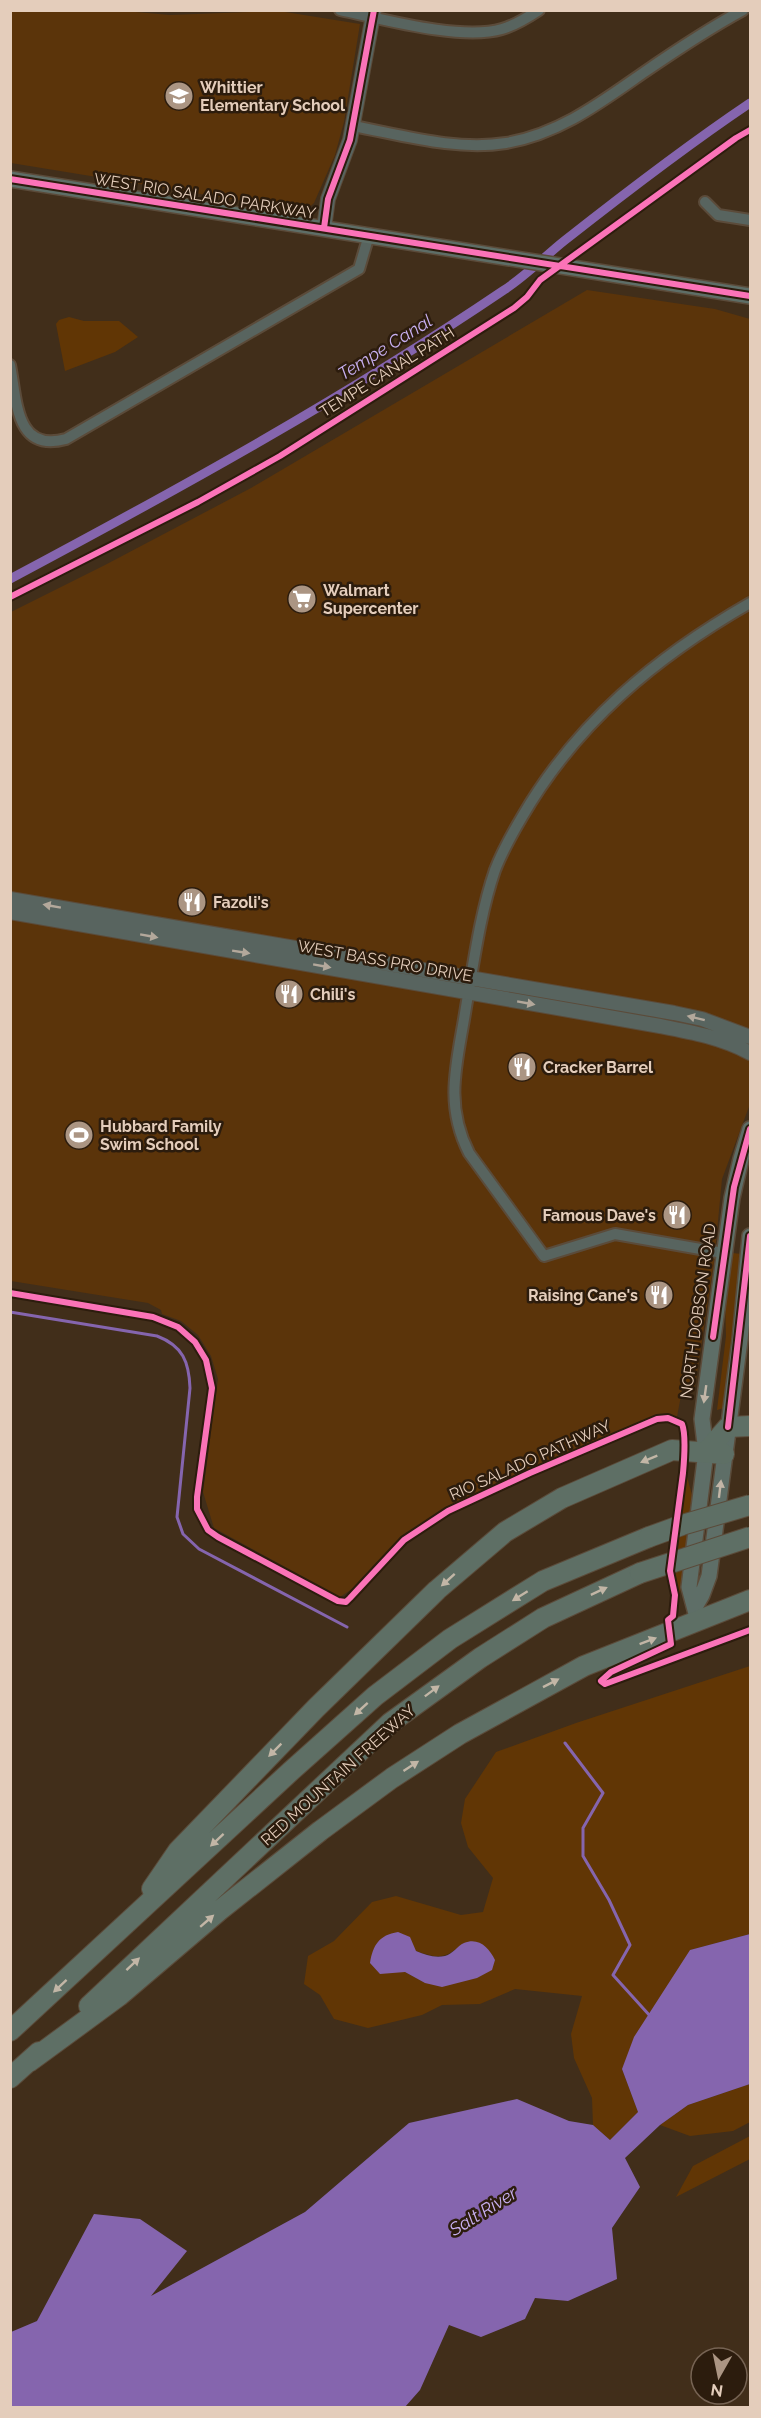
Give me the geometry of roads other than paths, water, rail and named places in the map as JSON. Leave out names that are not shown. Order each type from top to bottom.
[{"type":"highway","points":[[133,1917],[185,1843],[376,1647],[483,1549],[521,1521],[592,1483],[672,1450],[715,1453],[728,1427],[750,1426]]},
{"type":"highway","name":"RED MOUNTAIN FREEWAY","points":[[10,2031],[375,1696],[450,1640],[543,1581],[649,1537],[750,1505]]},
{"type":"highway","name":"RED MOUNTAIN FREEWAY","points":[[10,2078],[390,1723],[480,1658],[543,1618],[640,1573],[750,1536]]},
{"type":"highway","points":[[29,2062],[119,1996],[229,1903],[392,1778],[481,1721],[584,1666],[697,1614],[750,1600]]},
{"type":"main road","name":"WEST RIO SALADO PARKWAY","points":[[10,179],[750,296]]},
{"type":"main road","name":"NORTH DOBSON ROAD","points":[[697,1614],[689,1587],[715,1453],[702,1419],[723,1253],[736,1176],[750,1129]]},
{"type":"main road","points":[[728,1427],[750,1236]]},
{"type":"street","points":[[340,10],[374,14],[455,32],[477,34],[501,30],[523,21],[539,10]]},
{"type":"street","points":[[353,126],[440,142],[471,144],[504,143],[534,137],[572,121],[678,50],[743,10]]},
{"type":"street","points":[[324,228],[328,199],[345,158],[353,126],[374,14]]},
{"type":"street","points":[[705,202],[718,215],[750,220]]},
{"type":"street","points":[[10,365],[21,422],[27,432],[45,441],[54,442],[66,439],[359,269],[369,235]]},
{"type":"street","points":[[723,1253],[615,1234],[544,1256],[469,1153],[462,1139],[453,1095],[471,976],[483,915],[496,868],[529,805],[558,763],[604,709],[646,672],[700,633],[750,603]]},
{"type":"street","name":"WEST BASS PRO DRIVE","points":[[10,899],[266,944],[471,976],[692,1017],[733,1029],[750,1037]]},
{"type":"street","name":"WEST BASS PRO DRIVE","points":[[10,912],[696,1033],[750,1053]]},
{"type":"water","points":[[398,1932],[410,1937],[416,1951],[441,1957],[448,1955],[464,1943],[474,1941],[479,1943],[490,1951],[495,1960],[492,1970],[477,1978],[442,1987],[425,1983],[405,1972],[380,1974],[370,1963],[373,1951],[382,1938]]},
{"type":"water","name":"Salt River","points":[[750,1934],[750,2084],[688,2105],[660,2125],[625,2158],[640,2187],[612,2228],[617,2279],[568,2301],[535,2298],[525,2319],[481,2337],[449,2325],[420,2390],[405,2407],[11,2407],[11,2332],[37,2321],[94,2214],[140,2219],[187,2251],[151,2296],[305,2212],[409,2123],[517,2099],[569,2121],[593,2125],[610,2140],[638,2112],[622,2069],[634,2037],[690,1950]]},
{"type":"waterway","name":"Tempe Canal","points":[[10,579],[261,441],[384,368],[512,285],[564,241],[633,188],[750,103]]},
{"type":"waterway","points":[[10,1312],[157,1336],[179,1350],[186,1363],[190,1388],[177,1517],[183,1534],[199,1549],[347,1627]]},
{"type":"waterway","points":[[565,1743],[603,1793],[583,1828],[583,1856],[609,1900],[630,1945],[613,1975],[651,2017]]},
{"type":"place","name":"Whittier Elementary School","points":[[179,96]]},
{"type":"place","name":"Walmart Supercenter","points":[[302,599]]},
{"type":"place","name":"Fazoli's","points":[[192,902]]},
{"type":"place","name":"Chili's","points":[[289,994]]},
{"type":"place","name":"Cracker Barrel","points":[[522,1067]]},
{"type":"place","name":"Hubbard Family Swim School","points":[[79,1135]]},
{"type":"place","name":"Famous Dave's","points":[[677,1215]]},
{"type":"place","name":"Raising Cane's","points":[[659,1295]]}]
